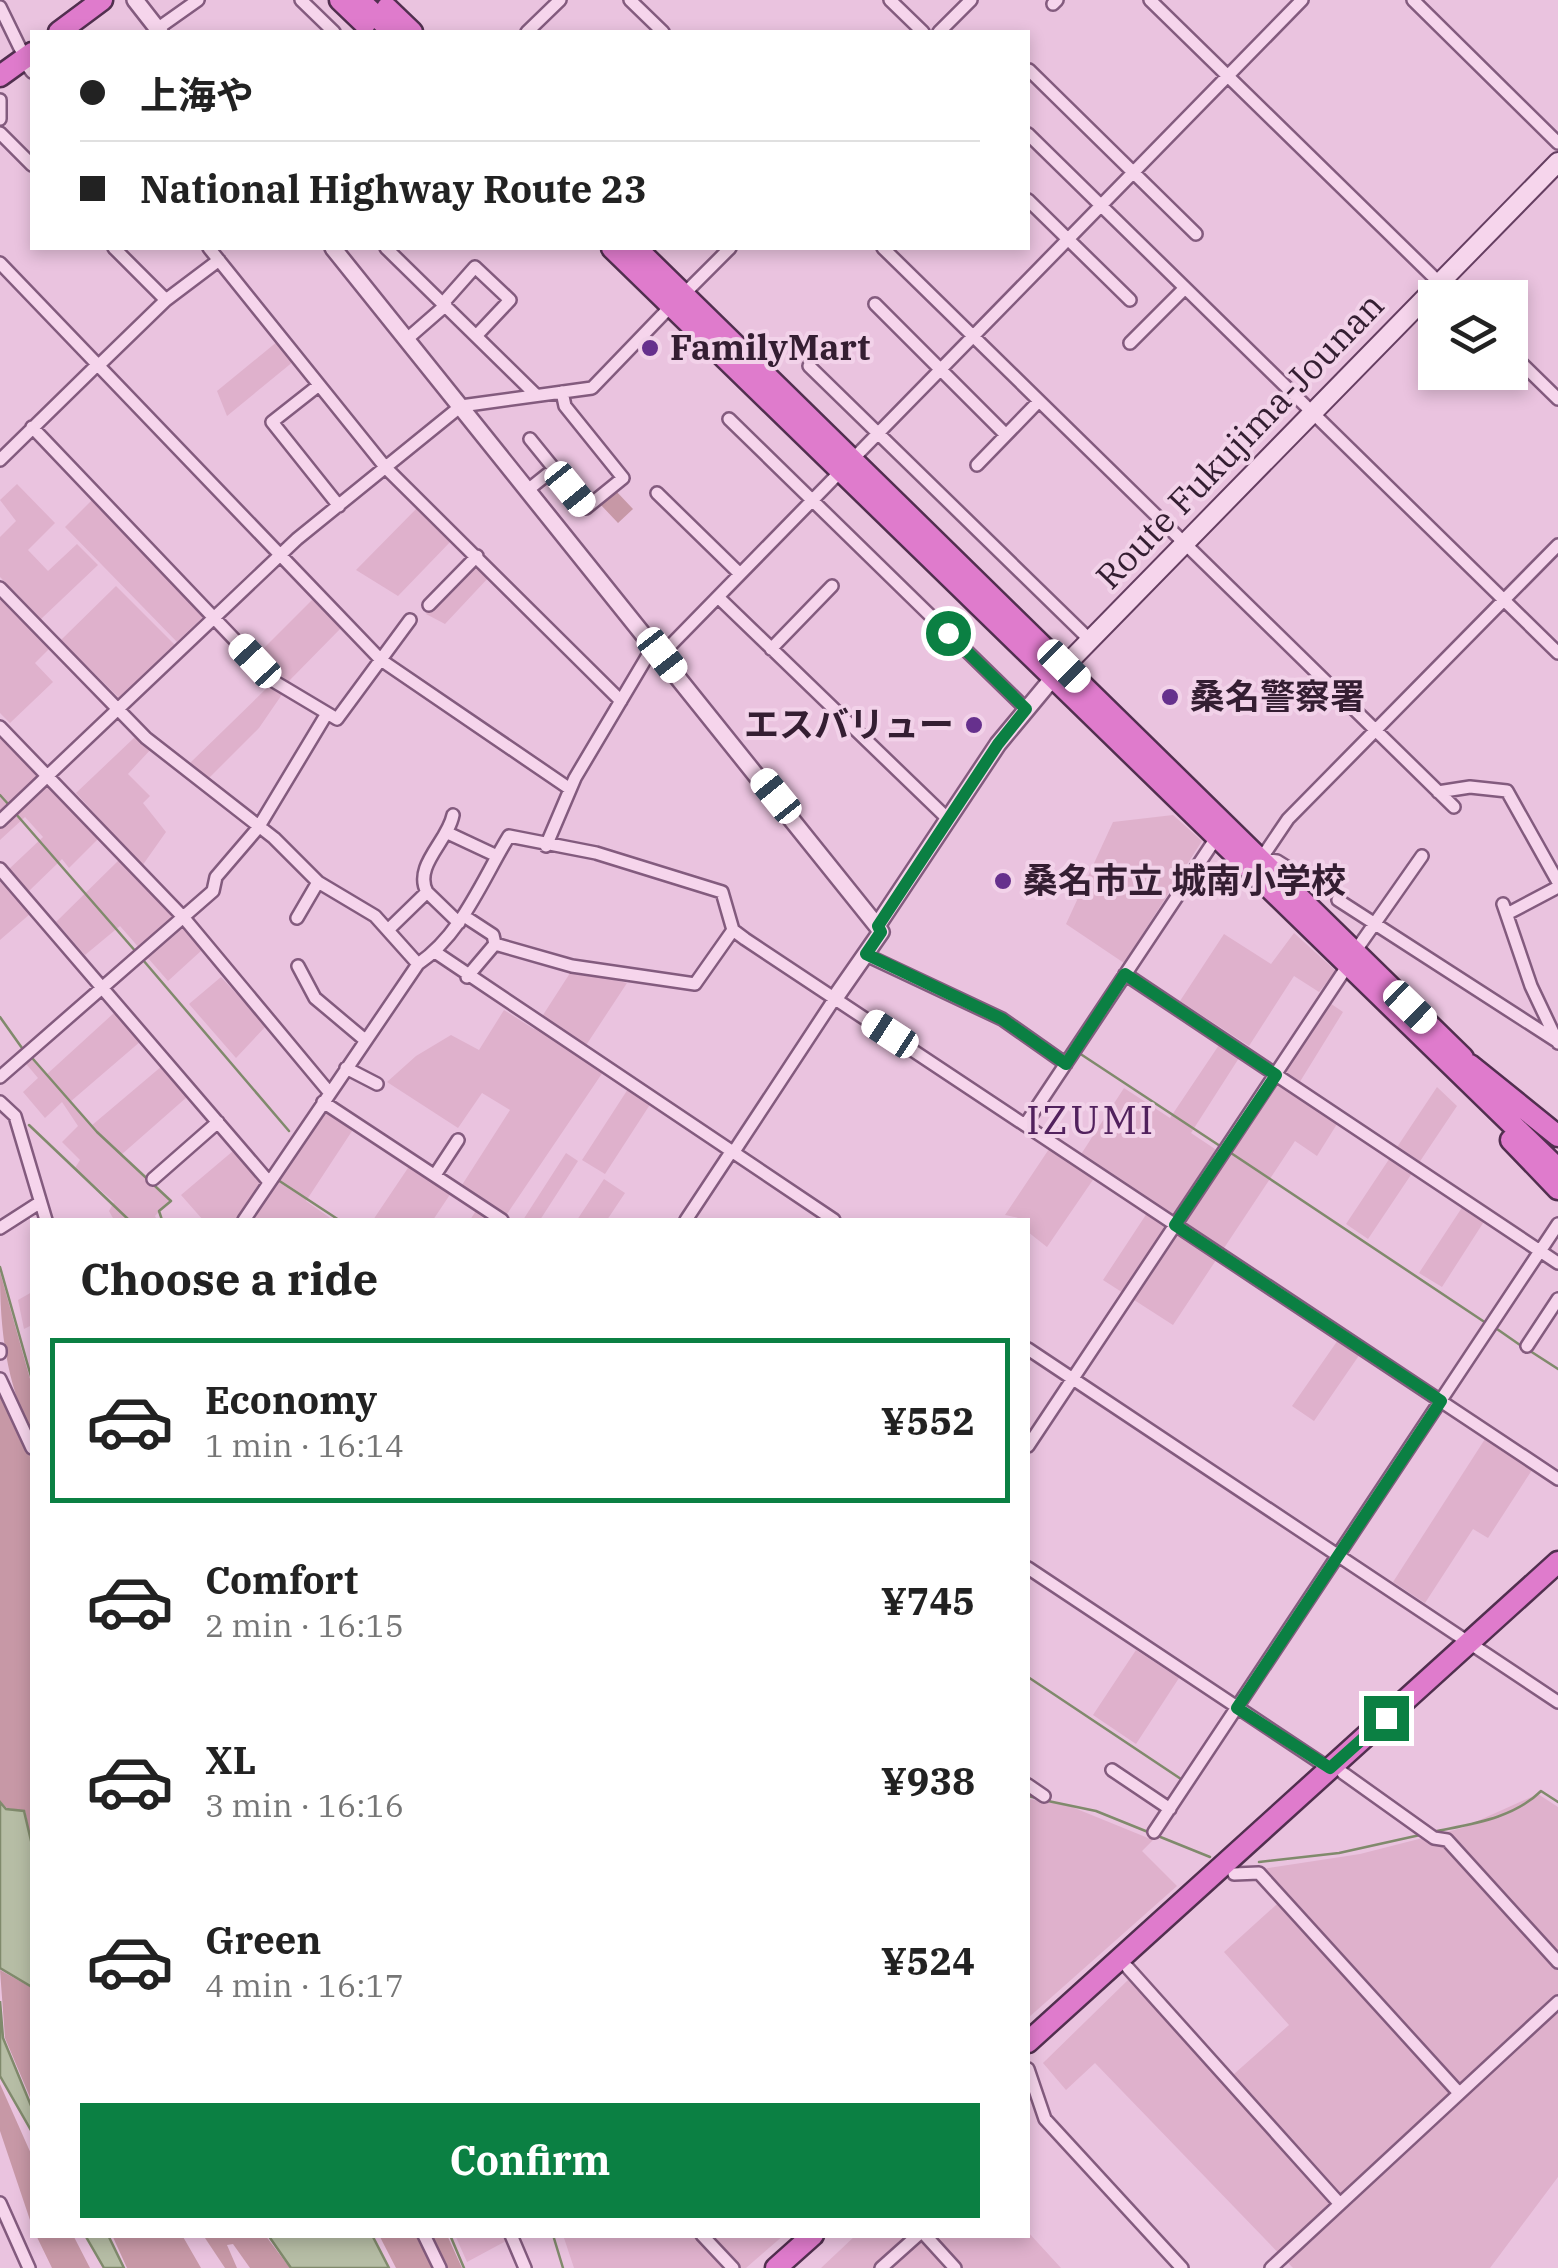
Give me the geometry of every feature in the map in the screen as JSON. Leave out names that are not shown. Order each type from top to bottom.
[{"type":"highway","points":[[62,30],[102,0]]},
{"type":"highway","points":[[340,0],[372,30]]},
{"type":"highway","points":[[359,0],[390,30]]},
{"type":"highway","points":[[379,0],[410,30]]},
{"type":"highway","points":[[396,0],[428,30]]},
{"type":"highway","points":[[0,76],[28,60]]},
{"type":"highway","points":[[614,250],[676,301],[1058,673],[1261,860],[1558,1189]]},
{"type":"highway","points":[[638,250],[676,301]]},
{"type":"highway","points":[[1058,673],[1216,838],[1470,1065],[1558,1136]]},
{"type":"highway","points":[[1430,1048],[1558,1170]]},
{"type":"highway","points":[[1470,1065],[1558,1154]]},
{"type":"highway","points":[[1030,2040],[1474,1646],[1558,1562]]},
{"type":"highway","points":[[1474,1646],[1558,1579]]},
{"type":"highway","points":[[1030,2056],[1234,1874],[1337,1770]]},
{"type":"highway","points":[[776,2268],[810,2238]]},
{"type":"highway","points":[[794,2268],[828,2238]]},
{"type":"main road","name":"Route Fukujima-Jounan","points":[[1444,280],[1558,162]]},
{"type":"main road","name":"Route Fukujima-Jounan","points":[[1058,673],[1418,306]]},
{"type":"street","points":[[135,0],[157,30]]},
{"type":"street","points":[[159,30],[198,0]]},
{"type":"street","points":[[300,0],[332,30]]},
{"type":"street","points":[[529,30],[560,0]]},
{"type":"street","points":[[630,0],[661,30]]},
{"type":"street","points":[[890,0],[921,30]]},
{"type":"street","points":[[942,30],[971,0]]},
{"type":"street","points":[[1150,0],[1436,280]]},
{"type":"street","points":[[546,846],[570,789],[622,700],[658,650],[718,597],[1302,0]]},
{"type":"street","points":[[1412,0],[1558,143]]},
{"type":"street","points":[[0,7],[28,60]]},
{"type":"street","points":[[1030,70],[1196,234]]},
{"type":"street","points":[[0,100],[0,119]]},
{"type":"street","points":[[0,133],[30,163]]},
{"type":"street","points":[[1030,136],[1558,653]]},
{"type":"street","points":[[1030,202],[1130,300]]},
{"type":"street","points":[[116,250],[166,300]]},
{"type":"street","points":[[335,250],[881,932],[687,1218]]},
{"type":"street","points":[[388,250],[536,395]]},
{"type":"street","points":[[0,821],[281,556],[461,406],[592,388],[728,250]]},
{"type":"street","points":[[885,250],[1454,808]]},
{"type":"street","points":[[0,460],[215,254],[386,468],[622,700]]},
{"type":"street","points":[[0,263],[381,660],[570,789]]},
{"type":"street","points":[[407,339],[475,267],[510,300],[476,335]]},
{"type":"street","points":[[1130,343],[1185,288]]},
{"type":"street","points":[[875,304],[1006,435]]},
{"type":"street","points":[[809,366],[1090,640]]},
{"type":"street","points":[[1528,370],[1558,399]]},
{"type":"street","points":[[319,384],[272,422],[339,506]]},
{"type":"street","points":[[530,440],[586,508],[623,478],[565,406],[562,392]]},
{"type":"street","points":[[977,465],[1038,401]]},
{"type":"street","points":[[728,419],[1026,709]]},
{"type":"street","points":[[32,428],[276,682],[326,715],[337,719],[410,620]]},
{"type":"street","points":[[529,489],[554,469]]},
{"type":"street","points":[[657,493],[740,574]]},
{"type":"street","points":[[1261,860],[1288,819],[1558,545]]},
{"type":"street","points":[[429,605],[477,556]]},
{"type":"street","points":[[770,649],[832,586]]},
{"type":"street","points":[[0,588],[118,711],[178,765],[318,882],[363,907],[418,964]]},
{"type":"street","points":[[718,597],[949,820]]},
{"type":"street","points":[[878,926],[1026,709],[1058,673]]},
{"type":"street","points":[[0,1077],[213,891],[216,877],[258,828],[326,715]]},
{"type":"street","points":[[0,727],[184,918],[326,1097],[499,1218]]},
{"type":"street","points":[[1438,792],[1470,787],[1507,792],[1558,885],[1505,909],[1536,997],[1558,1042]]},
{"type":"street","points":[[452,815],[450,834],[426,866],[423,886],[461,919],[493,934],[494,944],[467,976]]},
{"type":"street","points":[[450,834],[497,856]]},
{"type":"street","points":[[245,1218],[418,964],[436,952],[461,919],[509,836],[596,853],[722,892],[733,930],[1558,1479]]},
{"type":"street","points":[[1025,1125],[1216,838]]},
{"type":"street","points":[[1030,1443],[1422,856]]},
{"type":"street","points":[[1261,860],[1278,860],[1317,886]]},
{"type":"street","points":[[0,869],[269,1182]]},
{"type":"street","points":[[298,918],[318,882]]},
{"type":"street","points":[[388,929],[427,892]]},
{"type":"street","points":[[1338,900],[1558,1042]]},
{"type":"street","points":[[494,944],[572,966],[695,984],[733,930]]},
{"type":"street","points":[[436,952],[831,1218]]},
{"type":"street","points":[[866,954],[1002,1019],[1066,1064]]},
{"type":"street","points":[[298,966],[316,998],[365,1040]]},
{"type":"street","points":[[1125,974],[1558,1263]]},
{"type":"street","points":[[346,1068],[377,1084]]},
{"type":"street","points":[[0,1102],[14,1116],[40,1190],[39,1204],[45,1218]]},
{"type":"street","points":[[153,1178],[218,1122]]},
{"type":"street","points":[[434,1175],[458,1140]]},
{"type":"street","points":[[0,1228],[39,1204]]},
{"type":"street","points":[[1154,1832],[1558,1224]]},
{"type":"street","points":[[1527,1346],[1558,1299]]},
{"type":"street","points":[[1030,1350],[1558,1702]]},
{"type":"street","points":[[0,1379],[30,1444]]},
{"type":"street","points":[[1030,1569],[1337,1770],[1427,1834],[1447,1840],[1558,1962]]},
{"type":"street","points":[[1112,1770],[1170,1808]]},
{"type":"street","points":[[1030,1786],[1044,1796]]},
{"type":"street","points":[[1234,1874],[1258,1872],[1459,2093]]},
{"type":"street","points":[[1128,1968],[1339,2203]]},
{"type":"street","points":[[1271,2268],[1558,2002]]},
{"type":"street","points":[[1030,2075],[1045,2119],[1182,2268]]},
{"type":"street","points":[[0,2203],[29,2268]]},
{"type":"street","points":[[425,2238],[440,2268]]},
{"type":"street","points":[[512,2238],[525,2268]]},
{"type":"street","points":[[705,2238],[733,2268]]},
{"type":"street","points":[[881,2268],[917,2238]]},
{"type":"street","points":[[924,2238],[955,2268]]},
{"type":"shaded area","points":[[278,341],[294,361],[227,416],[217,391]]},
{"type":"shaded area","points":[[17,484],[55,523],[28,550],[48,571],[77,544],[98,565],[41,619],[0,577],[0,537],[16,521],[0,500]]},
{"type":"shaded area","points":[[616,491],[633,509],[618,523],[600,504]]},
{"type":"shaded area","points":[[94,498],[207,613],[177,642],[65,527]]},
{"type":"shaded area","points":[[418,507],[453,539],[398,596],[356,570]]},
{"type":"shaded area","points":[[476,563],[489,577],[445,624],[426,614]]},
{"type":"shaded area","points":[[116,586],[175,645],[120,699],[61,640]]},
{"type":"shaded area","points":[[0,594],[51,647],[35,663],[53,682],[10,723],[0,713]]},
{"type":"shaded area","points":[[313,599],[342,627],[288,682],[259,653]]},
{"type":"shaded area","points":[[271,684],[283,693],[259,728],[208,779],[190,763]]},
{"type":"shaded area","points":[[0,734],[99,838],[69,868],[62,859],[29,891],[8,870],[43,837],[25,817],[0,840]]},
{"type":"shaded area","points":[[135,737],[151,749],[128,774],[150,796],[143,803],[166,832],[142,866],[76,793]]},
{"type":"shaded area","points":[[1173,815],[1202,841],[1124,963],[1066,924],[1113,822]]},
{"type":"shaded area","points":[[120,859],[202,950],[168,981],[120,926],[85,955],[56,922]]},
{"type":"shaded area","points":[[0,879],[30,914],[0,940]]},
{"type":"shaded area","points":[[1294,933],[1336,971],[1319,992],[1294,976],[1249,1046],[1180,1001],[1224,934],[1271,964]]},
{"type":"shaded area","points":[[572,970],[627,983],[579,1056],[603,1072],[504,1218],[471,1218],[483,1200],[462,1185],[510,1110],[482,1093],[458,1128],[387,1082],[416,1056],[451,1035],[479,1050],[504,1010],[534,1029]]},
{"type":"shaded area","points":[[221,977],[266,1026],[236,1058],[189,1004]]},
{"type":"shaded area","points":[[1327,1001],[1343,1012],[1293,1093],[1337,1124],[1317,1156],[1295,1141],[1173,1325],[1103,1280],[1153,1204],[1101,1168],[1047,1247],[1030,1234],[1030,1218],[1005,1215],[1051,1146],[1076,1162],[1124,1088],[1170,1118],[1219,1045],[1239,1058],[1191,1133],[1224,1155]]},
{"type":"shaded area","points":[[115,1012],[141,1041],[70,1102],[91,1126],[162,1066],[187,1097],[121,1155],[170,1200],[156,1218],[113,1218],[109,1211],[114,1202],[75,1168],[80,1160],[62,1142],[78,1126],[62,1102],[45,1118],[23,1092],[38,1078],[22,1059],[28,1055],[46,1075]]},
{"type":"shaded area","points":[[1437,1087],[1457,1106],[1368,1239],[1346,1224]]},
{"type":"shaded area","points":[[628,1089],[651,1103],[605,1174],[582,1160]]},
{"type":"shaded area","points":[[321,1106],[354,1128],[306,1201],[330,1218],[201,1218],[181,1195],[233,1151],[267,1188]]},
{"type":"shaded area","points":[[566,1153],[578,1161],[541,1218],[524,1218]]},
{"type":"shaded area","points":[[410,1165],[451,1193],[434,1218],[374,1218]]},
{"type":"shaded area","points":[[604,1179],[625,1193],[608,1218],[578,1218]]},
{"type":"shaded area","points":[[1463,1206],[1485,1220],[1442,1287],[1419,1273]]},
{"type":"shaded area","points":[[0,1272],[30,1379],[30,1430],[16,1395],[1,1314]]},
{"type":"shaded area","points":[[30,1293],[30,1326],[24,1329],[18,1300]]},
{"type":"shaded area","points":[[1338,1340],[1360,1354],[1314,1421],[1292,1406]]},
{"type":"shaded area","points":[[0,1393],[30,1457],[30,1835],[25,1811],[7,1808],[0,1801]]},
{"type":"shaded area","points":[[1485,1439],[1532,1470],[1488,1538],[1473,1529],[1425,1603],[1393,1582]]},
{"type":"shaded area","points":[[1136,1650],[1179,1678],[1136,1744],[1093,1715]]},
{"type":"shaded area","points":[[1538,1794],[1558,1807],[1558,2177],[1490,2268],[1293,2268],[1095,2063],[1066,2090],[1043,2063],[1128,1980],[1225,2082],[1289,2025],[1224,1952],[1287,1895],[1262,1869],[1360,1854],[1462,1828]]},
{"type":"shaded area","points":[[1030,1799],[1067,1805],[1153,1840],[1142,1851],[1177,1886],[1030,2016]]},
{"type":"shaded area","points":[[0,1802],[6,1809],[24,1811],[30,1836],[30,1986],[0,1968]]},
{"type":"shaded area","points":[[0,1970],[30,1987],[30,2097],[5,2038]]},
{"type":"shaded area","points":[[0,2001],[3,2038],[30,2103],[30,2128],[0,2076]]},
{"type":"shaded area","points":[[0,2084],[30,2152],[30,2220],[0,2131]]},
{"type":"shaded area","points":[[1030,2234],[1061,2268],[821,2268],[853,2238],[1030,2238]]},
{"type":"shaded area","points":[[37,2238],[75,2238],[90,2268],[52,2268]]},
{"type":"shaded area","points":[[87,2238],[109,2238],[124,2268],[104,2268]]},
{"type":"shaded area","points":[[113,2238],[184,2238],[201,2268],[127,2268]]},
{"type":"shaded area","points":[[205,2238],[267,2238],[290,2268],[250,2268],[233,2244],[227,2245],[237,2268],[225,2268]]},
{"type":"shaded area","points":[[270,2238],[374,2238],[389,2268],[291,2268]]},
{"type":"shaded area","points":[[381,2238],[448,2238],[462,2268],[396,2268]]},
{"type":"shaded area","points":[[456,2238],[505,2238],[506,2241],[467,2262]]},
{"type":"shaded area","points":[[564,2238],[781,2238],[746,2268],[574,2268]]},
{"type":"waterway","points":[[0,795],[9,805]]},
{"type":"waterway","points":[[16,814],[137,953]]},
{"type":"waterway","points":[[143,960],[289,1131]]},
{"type":"waterway","points":[[0,1017],[22,1048]]},
{"type":"waterway","points":[[1079,1053],[1220,1146]]},
{"type":"waterway","points":[[33,1059],[97,1132],[171,1201],[159,1211],[161,1218]]},
{"type":"waterway","points":[[29,1125],[127,1218]]},
{"type":"waterway","points":[[1231,1153],[1486,1323]]},
{"type":"waterway","points":[[278,1180],[336,1218]]},
{"type":"waterway","points":[[0,1267],[30,1373]]},
{"type":"waterway","points":[[1497,1329],[1520,1345]]},
{"type":"waterway","points":[[1527,1349],[1558,1369]]},
{"type":"waterway","points":[[1030,1678],[1181,1779]]},
{"type":"waterway","points":[[1433,1832],[1504,1814],[1541,1791],[1558,1802]]},
{"type":"waterway","points":[[1030,1796],[1041,1799]]},
{"type":"waterway","points":[[1048,1801],[1096,1811],[1210,1857]]},
{"type":"waterway","points":[[1259,1862],[1339,1853],[1420,1835]]},
{"type":"waterway","points":[[451,2238],[464,2268]]},
{"type":"waterway","points":[[554,2238],[563,2268]]},
{"type":"place","name":"FamilyMart","points":[[650,348]]},
{"type":"place","name":"桑名警察署","points":[[1170,697]]},
{"type":"place","name":"エスバリュー","points":[[974,725]]},
{"type":"place","name":"桑名市立 城南小学校","points":[[1003,881]]},
{"type":"district","name":"IZUMI","points":[[1091,1120]]},
{"type":"route","points":[[948,633],[1026,709],[974,779],[878,926],[881,932],[866,954],[1002,1019],[1066,1064],[1125,974],[1276,1075],[1175,1225],[1441,1401],[1237,1708],[1330,1768],[1386,1718]]}]
